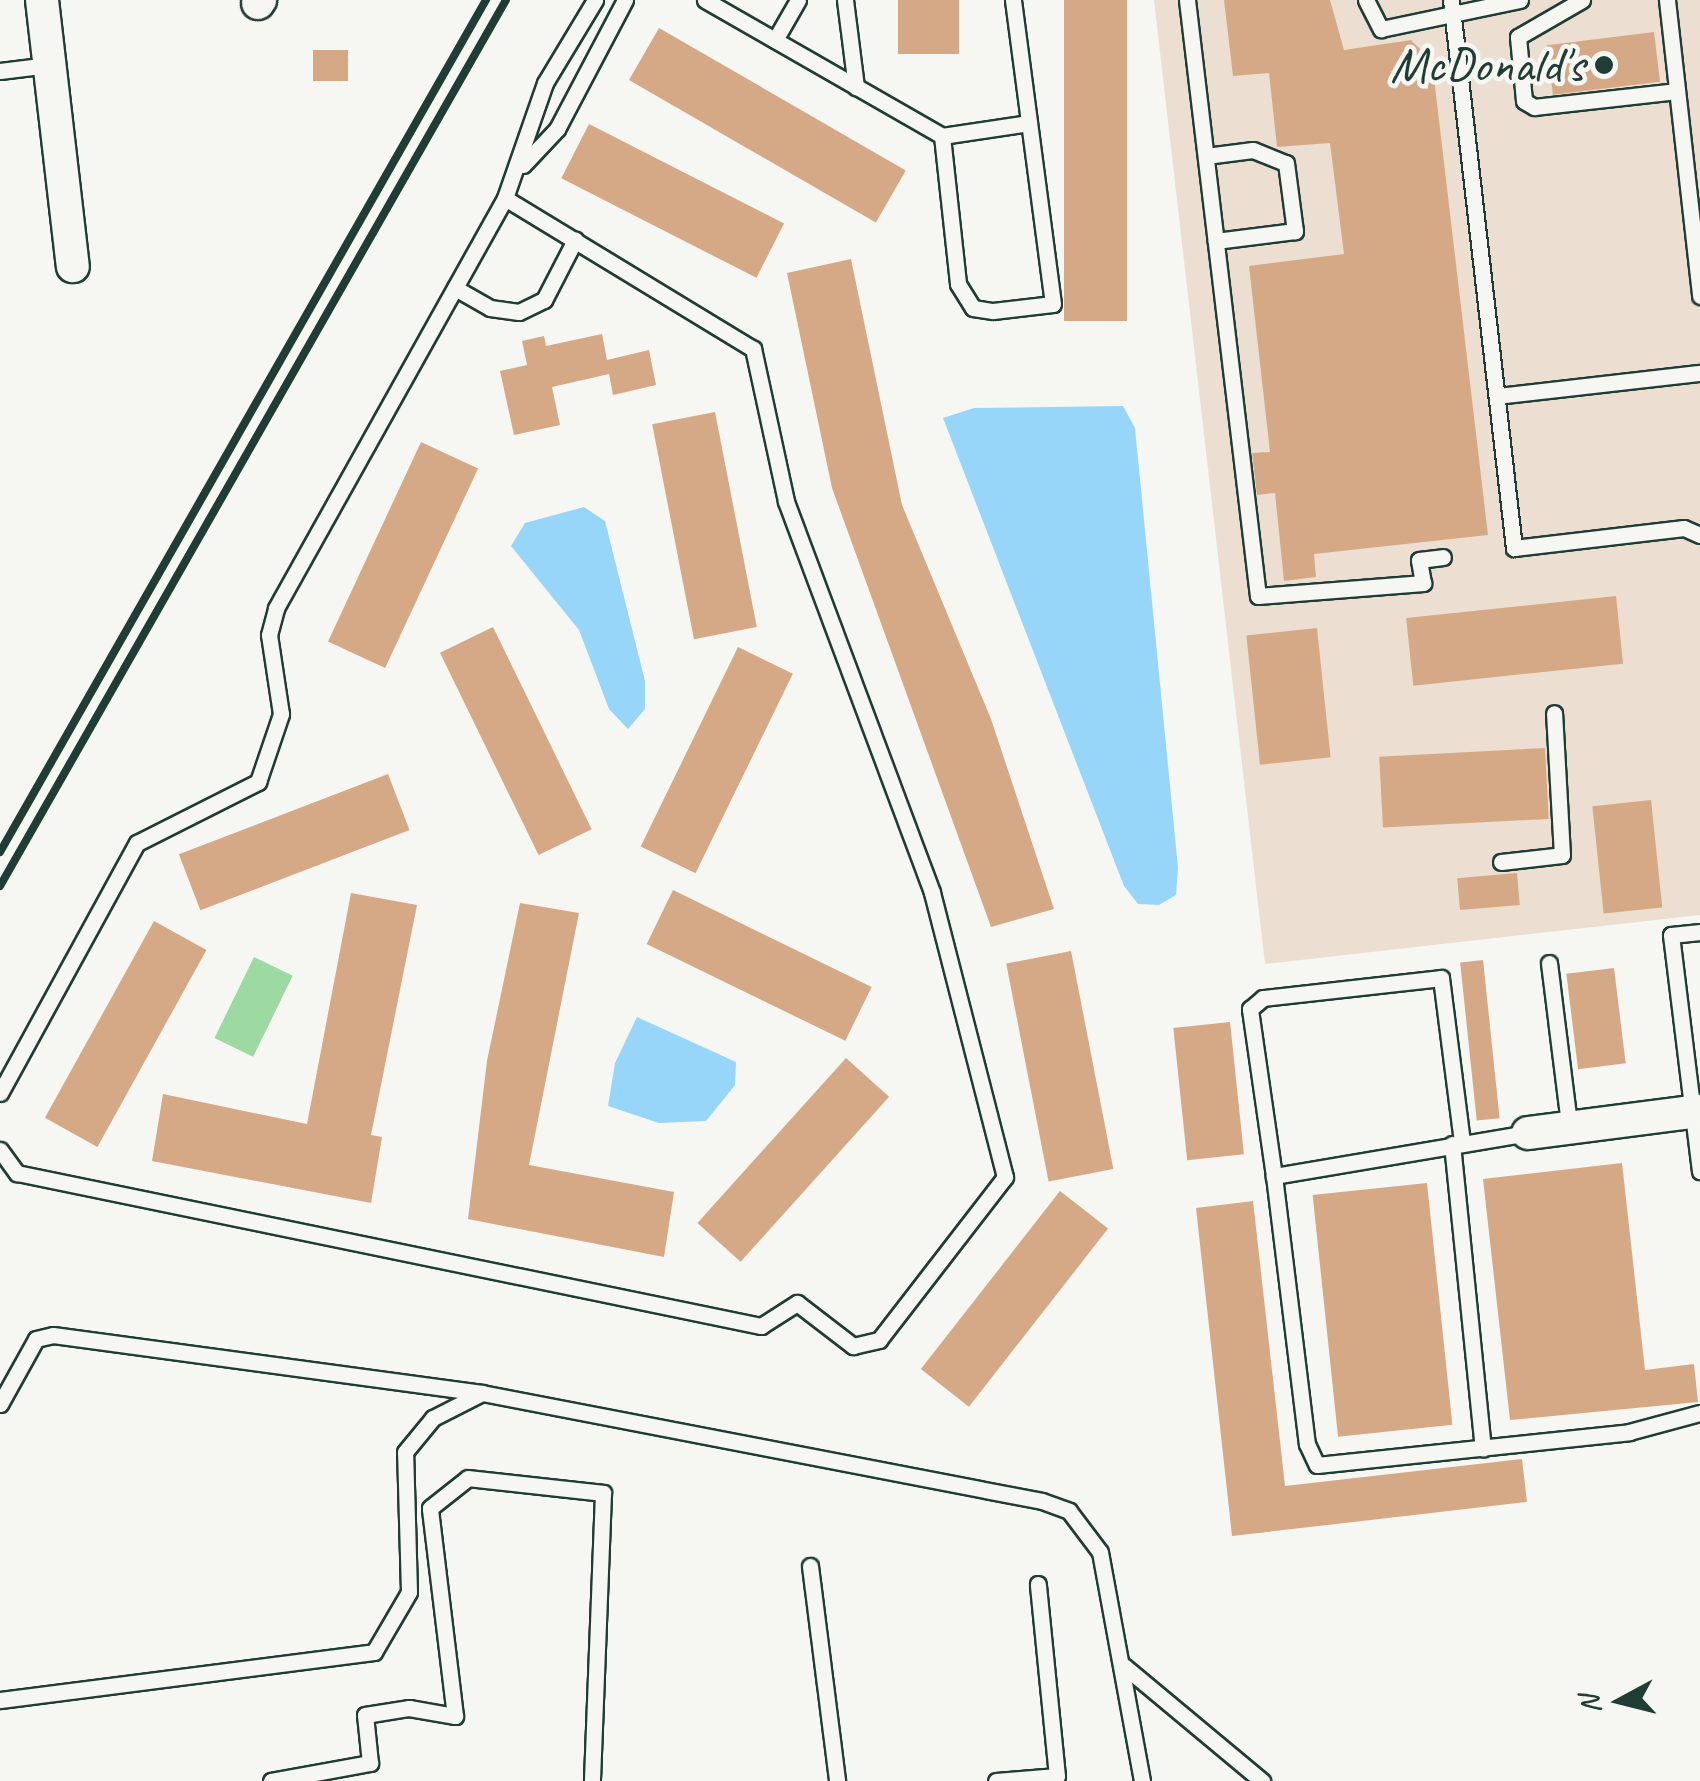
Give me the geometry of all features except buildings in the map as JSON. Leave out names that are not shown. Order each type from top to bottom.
[{"type":"street","points":[[42,0],[73,266]]},
{"type":"street","points":[[1528,1133],[1569,1124],[1697,1111]]},
{"type":"lane","points":[[523,165],[544,83],[595,0]]},
{"type":"lane","points":[[0,1093],[137,843],[258,782],[281,714],[270,635],[276,608],[523,165],[574,101],[625,0]]},
{"type":"lane","points":[[705,0],[942,136],[1029,122]]},
{"type":"lane","points":[[775,40],[798,0]]},
{"type":"lane","points":[[845,0],[856,87]]},
{"type":"lane","points":[[942,136],[958,284],[973,308],[1053,304],[1013,0]]},
{"type":"lane","points":[[1187,0],[1258,596],[1422,584],[1419,560],[1443,558]]},
{"type":"lane","points":[[1366,0],[1381,29],[1452,18],[1520,0]]},
{"type":"lane","points":[[1451,0],[1514,548],[1684,528],[1700,535]]},
{"type":"lane","points":[[1582,0],[1518,37],[1524,101],[1534,107],[1678,91]]},
{"type":"lane","points":[[1667,0],[1700,296]]},
{"type":"lane","points":[[0,71],[50,65]]},
{"type":"lane","points":[[544,83],[574,101]]},
{"type":"lane","points":[[1206,156],[1252,150],[1286,163],[1295,231],[1216,240]]},
{"type":"lane","points":[[0,1150],[18,1172],[760,1326],[797,1303],[853,1346],[879,1340],[1005,1176],[932,892],[786,501],[753,349],[505,198]]},
{"type":"lane","points":[[455,288],[519,312],[544,300],[575,240]]},
{"type":"lane","points":[[1498,396],[1700,374]]},
{"type":"lane","points":[[1501,862],[1562,855],[1554,712]]},
{"type":"lane","points":[[1700,932],[1671,934],[1697,1111],[1700,1171]]},
{"type":"lane","points":[[1549,963],[1569,1124]]},
{"type":"lane","points":[[1483,1448],[1441,978],[1263,998],[1250,1009],[1307,1444],[1318,1465],[1483,1448],[1629,1432],[1700,1413]]},
{"type":"lane","points":[[1274,1176],[1528,1133]]},
{"type":"lane","points":[[0,1404],[43,1334],[482,1393],[1069,1511],[1100,1552],[1124,1666],[1142,1781]]},
{"type":"lane","points":[[0,1700],[374,1652],[409,1592],[405,1452],[433,1418],[482,1393]]},
{"type":"lane","points":[[271,1781],[370,1764],[365,1715],[409,1708],[455,1716],[430,1508],[468,1478],[603,1493],[592,1781]]},
{"type":"lane","points":[[810,1566],[837,1781]]},
{"type":"lane","points":[[996,1781],[1057,1776],[1038,1584]]},
{"type":"lane","points":[[1124,1666],[1262,1781]]},
{"type":"shaded area","points":[[1154,0],[1700,0],[1700,915],[1265,964]]},
{"type":"green space","points":[[254,957],[293,976],[253,1057],[215,1038]]},
{"type":"water","points":[[1123,406],[1135,428],[1178,868],[1176,895],[1159,905],[1138,904],[1124,886],[943,418],[974,408]]},
{"type":"water","points":[[584,507],[605,521],[645,681],[645,709],[628,729],[609,709],[579,630],[511,546],[525,523]]},
{"type":"water","points":[[637,1017],[736,1062],[735,1085],[706,1121],[659,1123],[608,1106],[615,1063]]},
{"type":"railway","points":[[0,852],[486,0]]},
{"type":"railway","points":[[0,886],[506,0]]},
{"type":"place","name":"McDonald's","points":[[1604,65]]}]
